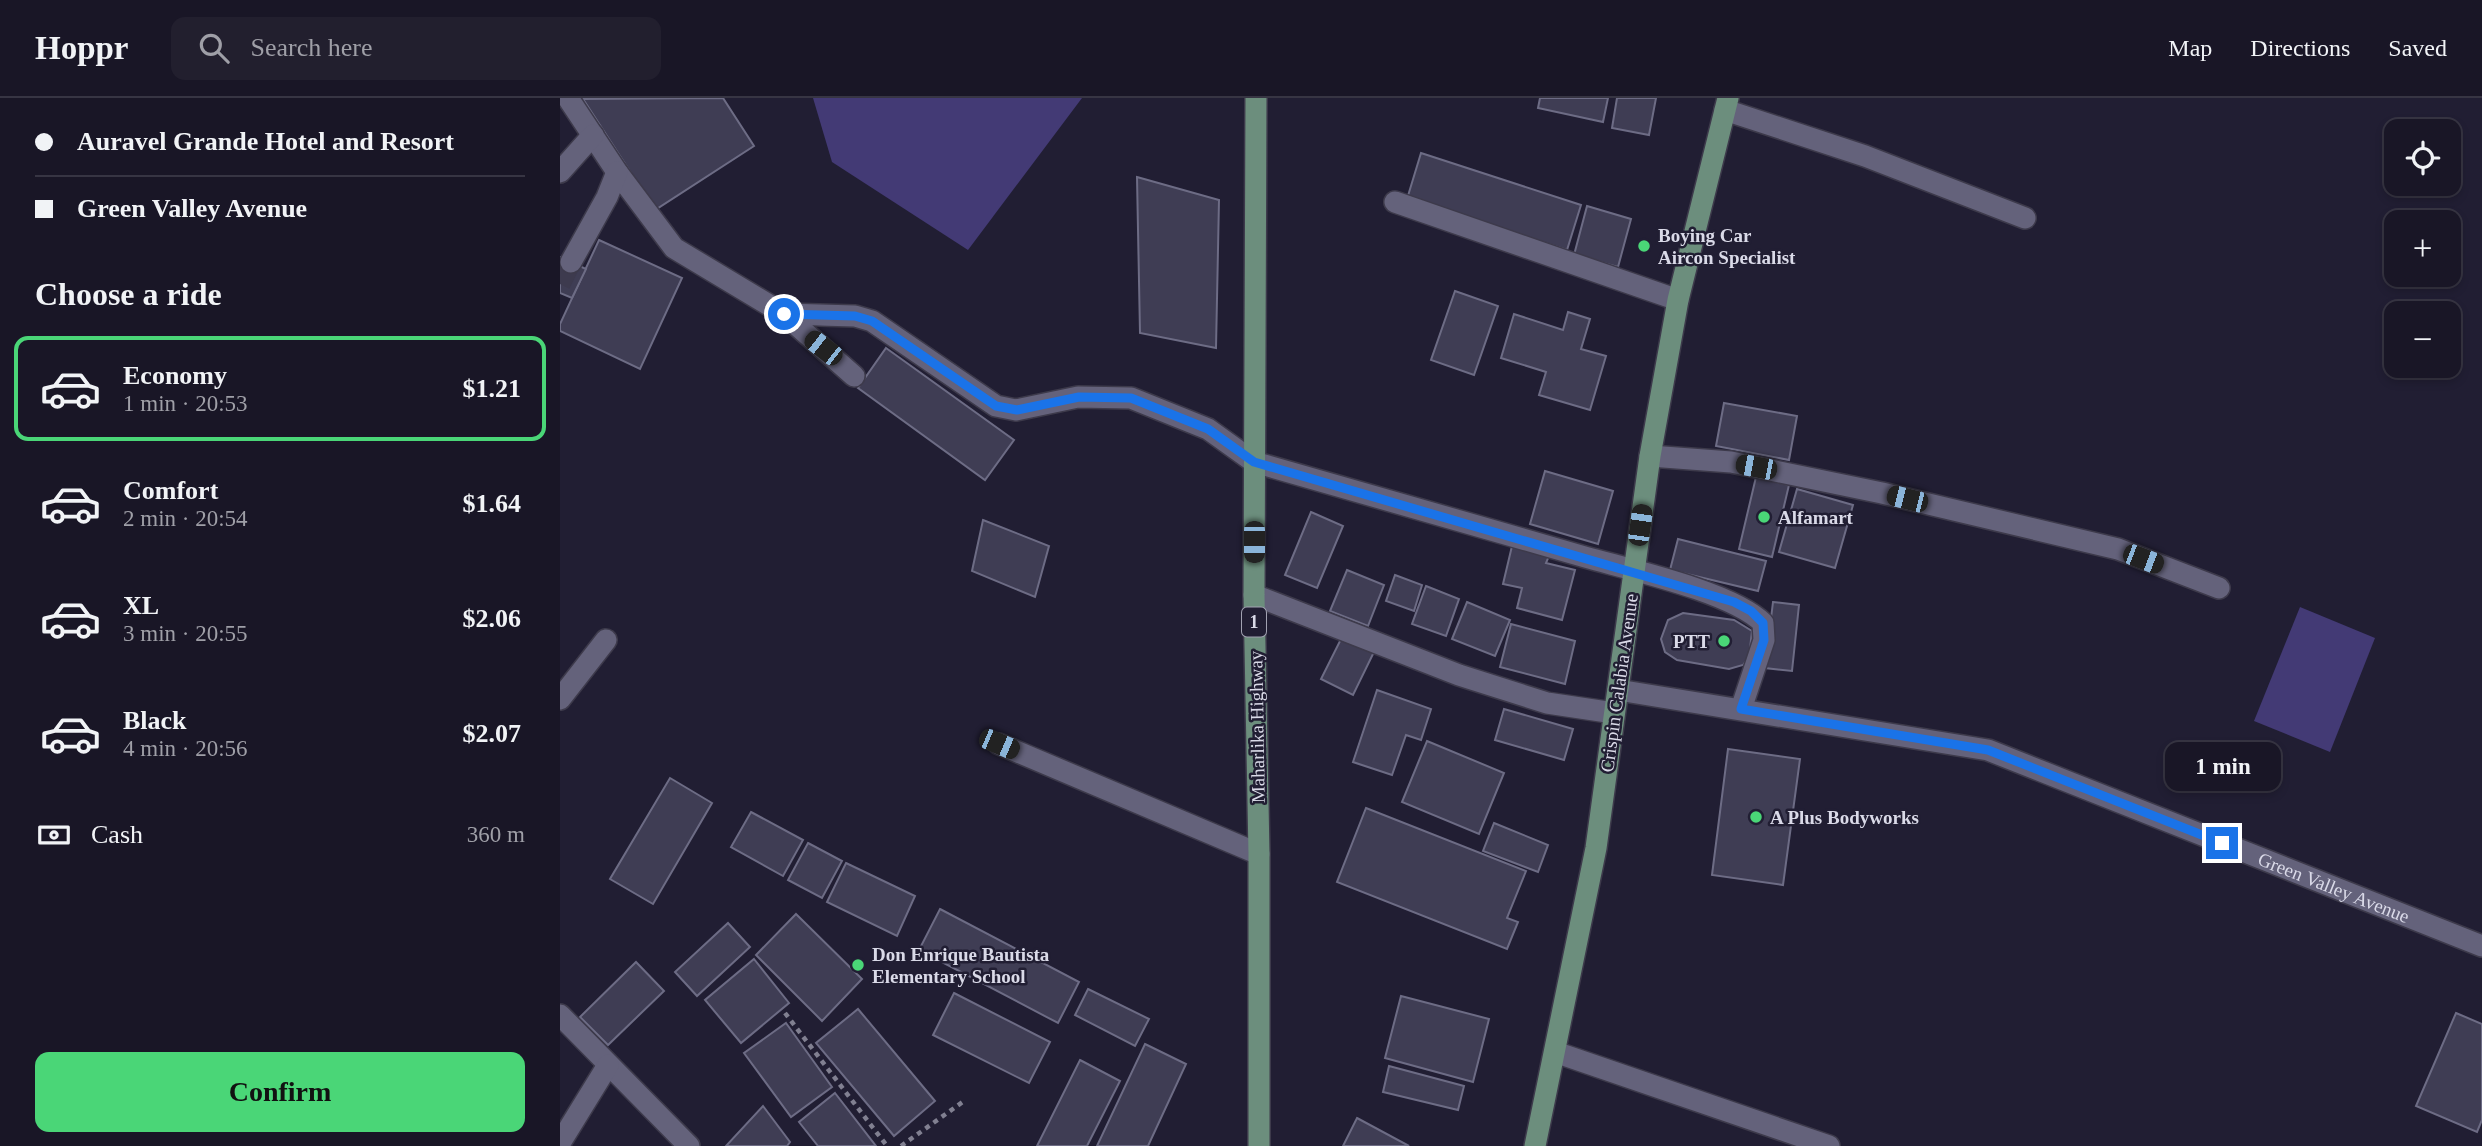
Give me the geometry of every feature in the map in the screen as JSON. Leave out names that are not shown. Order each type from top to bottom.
[{"type":"main road","name":"Maharlika Highway","points":[[1256,98],[1254,595],[1259,854],[1259,1146]]},
{"type":"main road","name":"Crispin Calabia Avenue","points":[[1535,1146],[1596,848],[1650,456],[1678,300],[1726,104]]},
{"type":"street","points":[[568,98],[617,172],[674,248],[784,314],[854,376]]},
{"type":"street","points":[[1726,104],[2025,218]]},
{"type":"street","points":[[560,172],[593,135]]},
{"type":"street","points":[[571,262],[607,197],[617,172]]},
{"type":"street","points":[[1395,202],[1678,300]]},
{"type":"street","points":[[784,314],[855,316],[872,321],[996,406],[1017,410],[1079,397],[1131,398],[1208,429],[1254,462],[1734,602],[1751,611],[1763,623],[1764,640],[1741,709]]},
{"type":"street","points":[[1650,456],[1731,462],[1882,493],[2118,549],[2219,589]]},
{"type":"street","points":[[1254,595],[1459,675],[1547,703],[1615,713]]},
{"type":"street","points":[[560,699],[606,640]]},
{"type":"street","name":"Green Valley Avenue","points":[[1618,690],[1988,750],[2482,946]]},
{"type":"street","points":[[999,744],[1259,854]]},
{"type":"street","points":[[560,1015],[689,1146]]},
{"type":"street","points":[[1555,1052],[1829,1146]]},
{"type":"street","points":[[560,1143],[608,1065]]},
{"type":"path","points":[[785,1013],[887,1146]]},
{"type":"path","points":[[901,1146],[964,1101]]},
{"type":"shaded area","points":[[813,98],[1082,98],[968,250],[832,162]]},
{"type":"shaded area","points":[[2300,607],[2375,638],[2330,752],[2254,721]]},
{"type":"building","points":[[723,98],[754,146],[655,210],[583,99]]},
{"type":"building","points":[[1540,98],[1608,98],[1603,122],[1538,108]]},
{"type":"building","points":[[1617,98],[1656,98],[1649,135],[1612,128]]},
{"type":"building","points":[[1421,153],[1581,205],[1567,250],[1407,199]]},
{"type":"building","points":[[1137,177],[1219,200],[1216,348],[1140,333]]},
{"type":"building","points":[[1587,206],[1631,219],[1618,267],[1574,255]]},
{"type":"building","points":[[599,240],[682,278],[640,369],[560,331],[560,324]]},
{"type":"building","points":[[560,257],[586,269],[572,298],[560,293]]},
{"type":"building","points":[[1455,291],[1498,306],[1474,375],[1431,360]]},
{"type":"building","points":[[1568,312],[1590,319],[1581,349],[1606,356],[1590,410],[1539,395],[1546,372],[1501,358],[1514,314],[1563,330]]},
{"type":"building","points":[[886,348],[1014,440],[985,480],[858,388]]},
{"type":"building","points":[[1724,403],[1797,416],[1789,460],[1716,446]]},
{"type":"building","points":[[1545,471],[1613,491],[1598,544],[1530,524]]},
{"type":"building","name":"Alfamart","points":[[1756,477],[1789,485],[1772,557],[1739,549]]},
{"type":"building","points":[[1797,489],[1853,505],[1835,568],[1779,552]]},
{"type":"building","points":[[1311,512],[1343,526],[1317,588],[1285,575]]},
{"type":"building","points":[[983,520],[1049,546],[1035,597],[972,571]]},
{"type":"building","points":[[1678,539],[1766,561],[1758,591],[1670,570]]},
{"type":"building","points":[[1512,546],[1549,556],[1546,563],[1575,570],[1562,620],[1517,608],[1522,588],[1503,584]]},
{"type":"building","points":[[1347,570],[1384,585],[1368,626],[1330,611]]},
{"type":"building","points":[[1395,575],[1422,585],[1414,611],[1386,601]]},
{"type":"building","points":[[1426,586],[1459,599],[1446,636],[1412,624]]},
{"type":"building","points":[[1467,602],[1510,620],[1495,656],[1452,639]]},
{"type":"building","points":[[1773,602],[1799,605],[1792,671],[1765,668]]},
{"type":"building","points":[[1683,613],[1734,620],[1752,631],[1749,657],[1743,665],[1729,669],[1677,660],[1665,652],[1661,639],[1668,620]]},
{"type":"building","points":[[1511,624],[1575,641],[1565,684],[1500,667]]},
{"type":"building","points":[[1342,637],[1374,652],[1353,695],[1321,679]]},
{"type":"building","points":[[1377,690],[1431,709],[1421,740],[1406,735],[1392,775],[1353,762]]},
{"type":"building","points":[[1504,709],[1573,729],[1564,760],[1495,740]]},
{"type":"building","points":[[1427,741],[1504,773],[1479,834],[1402,802]]},
{"type":"building","name":"A Plus Bodyworks","points":[[1728,749],[1800,759],[1783,885],[1712,875]]},
{"type":"building","points":[[670,778],[712,803],[653,904],[610,879]]},
{"type":"building","points":[[1366,808],[1526,871],[1507,918],[1518,922],[1507,949],[1337,882]]},
{"type":"building","points":[[751,812],[803,840],[783,876],[731,847]]},
{"type":"building","points":[[1494,823],[1548,845],[1538,872],[1483,851]]},
{"type":"building","points":[[808,843],[842,861],[822,898],[788,880]]},
{"type":"building","points":[[846,863],[915,896],[897,936],[827,902]]},
{"type":"building","points":[[940,909],[1079,982],[1058,1023],[919,950]]},
{"type":"building","points":[[796,914],[862,979],[822,1021],[756,955]]},
{"type":"building","points":[[728,923],[750,947],[697,996],[675,972]]},
{"type":"building","points":[[754,959],[789,1003],[741,1043],[705,1000]]},
{"type":"building","points":[[636,962],[664,991],[608,1045],[580,1017]]},
{"type":"building","points":[[1088,989],[1149,1019],[1135,1046],[1075,1015]]},
{"type":"building","points":[[954,993],[1050,1042],[1029,1083],[933,1035]]},
{"type":"building","points":[[1401,996],[1489,1019],[1473,1082],[1385,1058]]},
{"type":"building","points":[[858,1009],[935,1101],[894,1136],[816,1043]]},
{"type":"building","points":[[2456,1013],[2482,1024],[2482,1120],[2477,1132],[2416,1106]]},
{"type":"building","points":[[786,1023],[832,1087],[791,1117],[744,1053]]},
{"type":"building","points":[[1145,1044],[1186,1064],[1148,1146],[1097,1146]]},
{"type":"building","points":[[1080,1060],[1120,1081],[1087,1146],[1037,1146]]},
{"type":"building","points":[[1389,1066],[1464,1086],[1458,1110],[1383,1092]]},
{"type":"building","points":[[835,1093],[876,1146],[818,1146],[799,1122]]},
{"type":"building","points":[[763,1106],[790,1142],[787,1146],[726,1146]]},
{"type":"building","points":[[1357,1118],[1409,1146],[1343,1146]]},
{"type":"tunnel","points":[[560,284],[571,262]]},
{"type":"place","name":"Boying Car Aircon Specialist","points":[[1644,246]]},
{"type":"place","name":"Alfamart","points":[[1764,517]]},
{"type":"place","name":"PTT","points":[[1724,641]]},
{"type":"place","name":"A Plus Bodyworks","points":[[1756,817]]},
{"type":"place","name":"Don Enrique Bautista Elementary School","points":[[858,965]]},
{"type":"route","points":[[784,314],[855,316],[872,321],[996,406],[1017,410],[1079,397],[1131,398],[1208,429],[1254,462],[1734,602],[1751,611],[1763,623],[1764,640],[1741,709],[1988,750],[2222,843]]}]
